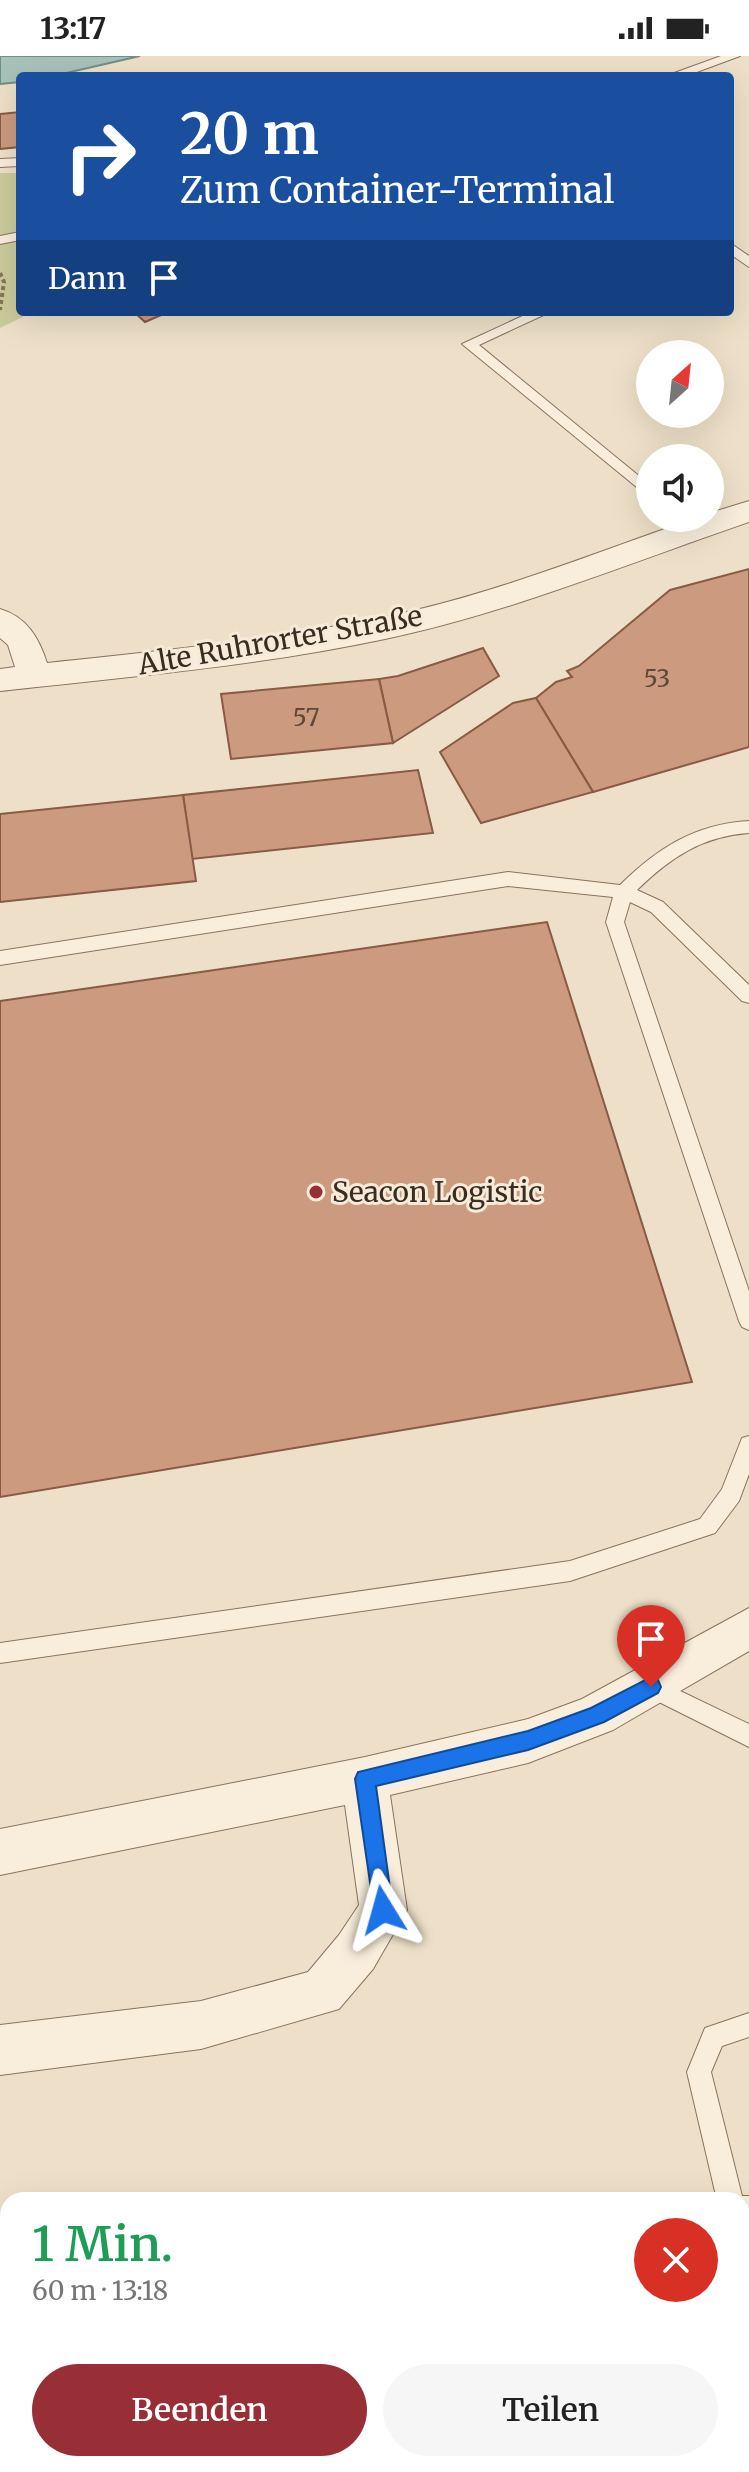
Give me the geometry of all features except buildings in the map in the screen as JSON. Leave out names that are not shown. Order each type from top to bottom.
[{"type":"street","name":"Alte Ruhrorter Straße","points":[[724,516],[749,511]]},
{"type":"street","name":"Alte Ruhrorter Straße","points":[[0,680],[239,653],[386,628],[494,598],[664,532]]},
{"type":"street","points":[[0,620],[23,640],[35,677]]},
{"type":"street","points":[[0,1852],[365,1779],[528,1741],[597,1715],[651,1687],[749,1628]]},
{"type":"street","points":[[0,2050],[201,2025],[322,1992],[356,1952],[383,1910],[365,1779]]},
{"type":"lane","points":[[685,72],[734,56]]},
{"type":"lane","points":[[534,316],[469,344],[636,481]]},
{"type":"lane","points":[[749,827],[725,827],[689,840],[653,863],[624,892],[615,922],[749,1321]]},
{"type":"lane","points":[[0,958],[508,879],[624,892],[657,907],[749,996]]},
{"type":"lane","points":[[0,1653],[570,1571],[707,1526],[731,1494],[749,1445]]},
{"type":"lane","points":[[651,1687],[749,1736]]},
{"type":"lane","points":[[728,2192],[699,2072],[714,2037],[749,2025]]},
{"type":"path","points":[[0,273],[4,282],[0,310]]},
{"type":"green space","points":[[0,173],[16,173],[16,316],[25,316],[0,328]]},
{"type":"water","points":[[0,56],[140,56],[70,72],[16,72],[16,82],[0,84]]},
{"type":"place","name":"Seacon Logistic","points":[[316,1192]]},
{"type":"route","points":[[383,1910],[365,1779],[528,1741],[597,1715],[651,1687]]}]
